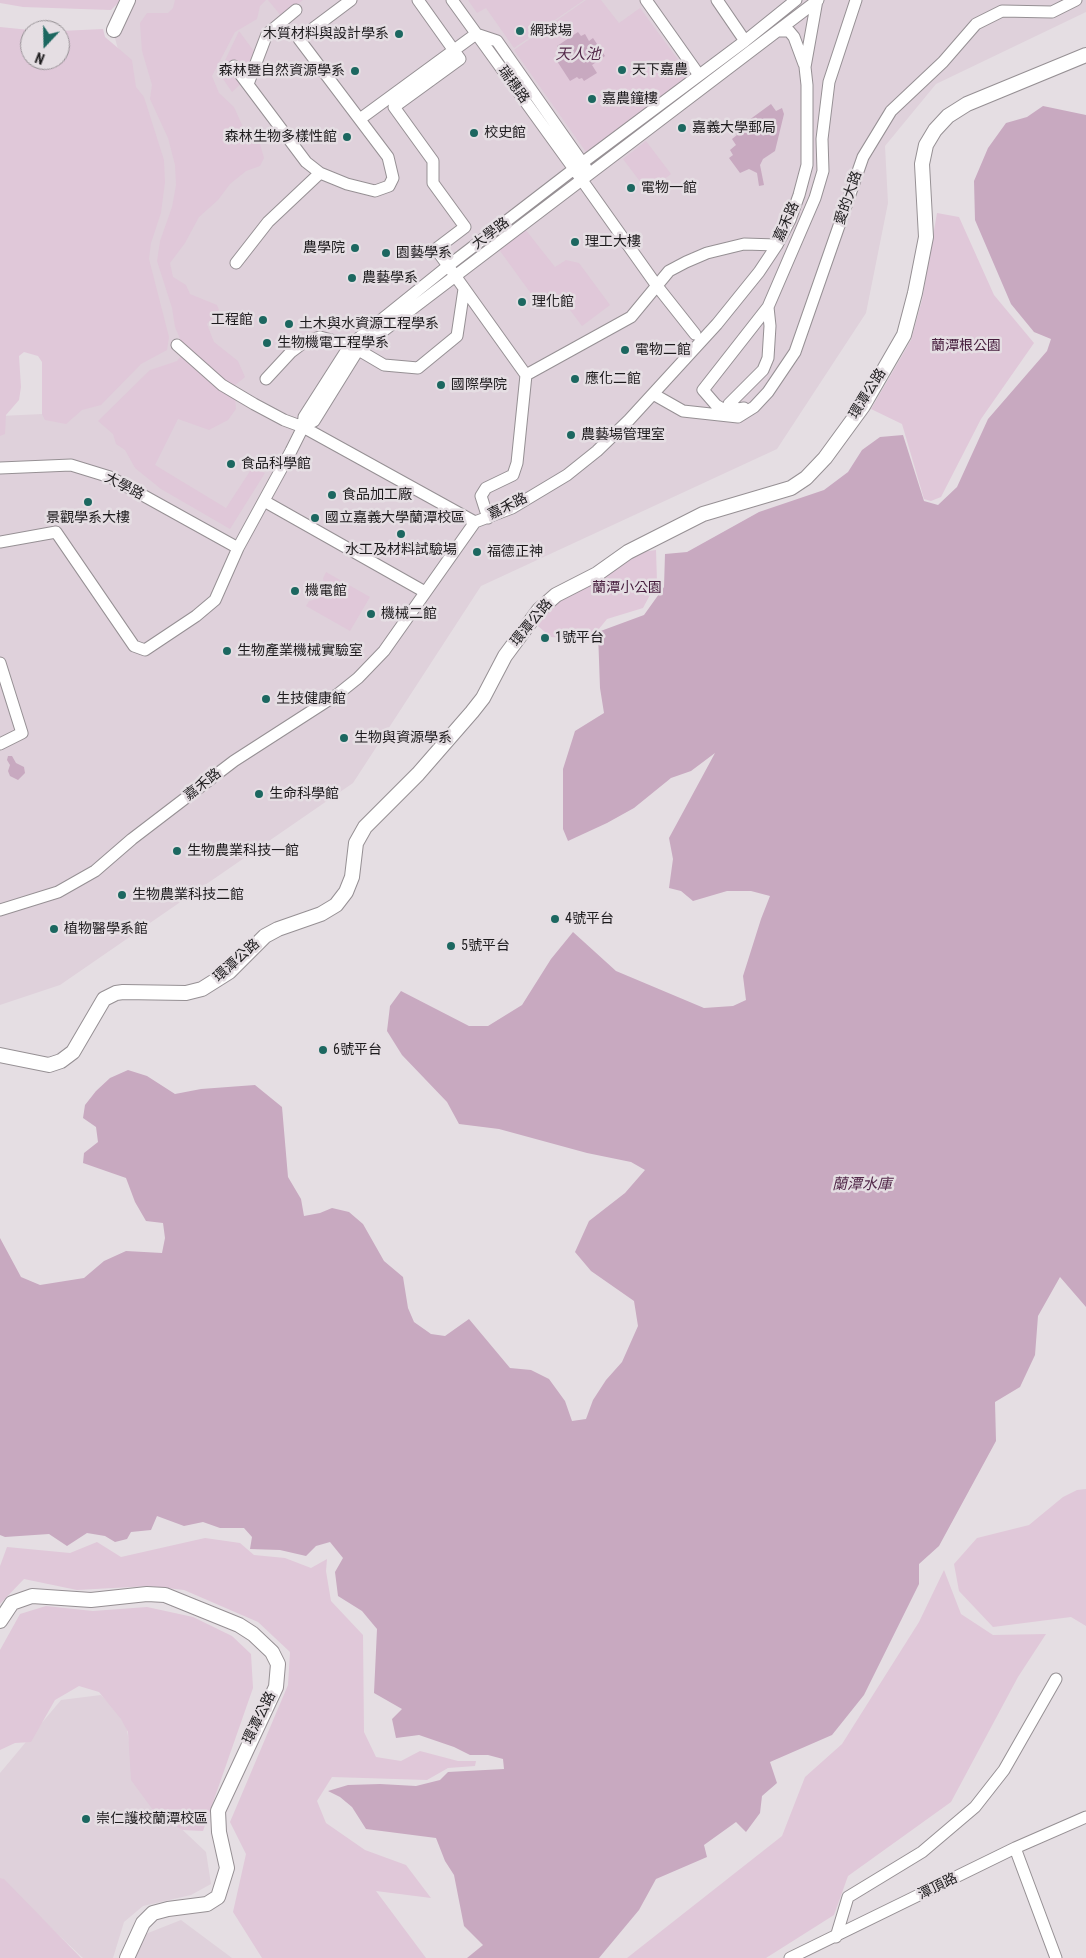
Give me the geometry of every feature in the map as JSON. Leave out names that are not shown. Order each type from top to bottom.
[{"type":"street","points":[[114,30],[128,0]]},
{"type":"street","points":[[234,66],[306,162],[320,173],[347,184],[375,191],[389,186],[393,178],[388,157],[299,39],[351,0]]},
{"type":"street","points":[[418,0],[460,59],[394,107],[433,161],[433,183],[465,227],[436,249],[526,375],[517,463],[513,475],[486,488],[481,496],[488,518]]},
{"type":"street","name":"瑞穗路","points":[[452,0],[476,34],[579,166],[656,286],[695,334]]},
{"type":"street","points":[[646,0],[699,75]]},
{"type":"street","points":[[717,0],[745,41]]},
{"type":"street","name":"大學路","points":[[0,542],[56,532],[134,646],[145,650],[196,616],[215,600],[238,548],[303,427],[304,417],[354,348],[448,266],[745,41],[796,0]]},
{"type":"street","points":[[738,417],[716,406],[702,390],[768,307],[814,198],[823,171],[822,139],[829,82],[856,0]]},
{"type":"street","name":"愛的大路","points":[[738,417],[754,406],[768,392],[795,352],[863,157],[891,111],[943,62],[976,24],[1002,11],[1052,12],[1076,0]]},
{"type":"street","points":[[354,348],[455,276],[780,31],[817,1]]},
{"type":"street","name":"嘉禾路","points":[[0,910],[58,892],[96,871],[132,840],[234,761],[338,694],[358,678],[384,651],[475,522],[512,508],[567,474],[597,451],[653,394],[717,324],[759,272],[777,245],[800,195],[807,165],[807,85],[805,67],[817,1]]},
{"type":"street","points":[[248,84],[267,34],[296,10]]},
{"type":"street","points":[[780,31],[789,32],[794,37],[805,67]]},
{"type":"street","points":[[360,119],[476,34]]},
{"type":"street","name":"環潭公路","points":[[0,1055],[49,1065],[61,1061],[73,1052],[104,999],[123,992],[186,993],[202,989],[229,972],[265,936],[321,914],[336,905],[346,892],[352,877],[356,843],[365,827],[418,774],[472,712],[483,698],[505,656],[539,610],[550,600],[597,574],[628,552],[703,514],[792,488],[806,478],[825,458],[863,406],[904,335],[915,293],[926,237],[922,164],[926,145],[935,130],[948,116],[966,104],[1018,81],[1086,55]]},
{"type":"street","points":[[236,263],[268,222],[320,173]]},
{"type":"street","points":[[526,375],[631,317],[669,271],[707,253],[744,244],[777,245]]},
{"type":"street","points":[[266,380],[291,352],[303,343],[320,337],[354,348],[384,365],[418,368],[457,336],[464,289]]},
{"type":"street","points":[[754,406],[738,409],[729,404],[763,370],[768,358],[770,326],[768,307]]},
{"type":"street","points":[[177,345],[222,385],[284,420],[303,427],[475,522]]},
{"type":"street","points":[[653,394],[683,410],[738,417]]},
{"type":"street","name":"大學路","points":[[0,468],[71,465],[110,477],[238,548]]},
{"type":"street","points":[[264,500],[425,592]]},
{"type":"street","points":[[0,662],[22,733],[0,744]]},
{"type":"street","name":"環潭公路","points":[[0,1621],[12,1603],[32,1596],[91,1600],[147,1594],[165,1595],[239,1625],[253,1634],[272,1652],[278,1664],[276,1687],[218,1811],[219,1832],[227,1868],[218,1897],[207,1904],[153,1913],[143,1923],[128,1958]]},
{"type":"street","points":[[836,1936],[848,1897],[922,1852],[975,1807],[1004,1770],[1056,1679]]},
{"type":"street","name":"潭頂路","points":[[790,1958],[1016,1848],[1086,1817]]},
{"type":"street","points":[[1016,1848],[1056,1958]]},
{"type":"shaded area","name":"國立嘉義大學蘭潭校區","points":[[119,0],[1086,0],[1086,12],[936,84],[885,146],[888,203],[866,313],[777,449],[481,586],[353,783],[60,985],[0,1005],[0,416],[64,413],[145,152],[110,19]]},
{"type":"shaded area","name":"崇仁護校蘭潭校區","points":[[101,1695],[125,1719],[137,1787],[206,1852],[211,1884],[191,1895],[143,1906],[124,1922],[113,1958],[83,1958],[0,1880],[0,1773],[61,1700]]},
{"type":"shaded area","points":[[181,1920],[232,1958],[134,1958],[143,1935]]},
{"type":"green space","points":[[0,0],[121,0],[111,10],[23,7],[0,3]]},
{"type":"green space","points":[[175,0],[266,0],[260,6],[257,19],[235,32],[212,76],[219,93],[234,107],[243,127],[260,144],[264,158],[260,166],[246,171],[230,184],[218,200],[199,217],[185,243],[170,263],[173,277],[186,285],[190,294],[217,305],[219,310],[207,324],[214,342],[238,361],[245,377],[234,386],[236,409],[228,420],[209,430],[178,419],[155,465],[226,508],[252,468],[265,473],[230,529],[161,489],[135,468],[125,450],[116,444],[113,434],[98,421],[150,370],[177,361],[185,351],[175,327],[172,308],[157,261],[160,241],[172,207],[176,185],[175,165],[168,138],[150,99],[152,85],[142,51],[140,23],[147,13],[168,13],[173,8]]},
{"type":"green space","points":[[268,0],[303,0],[282,17]]},
{"type":"green space","name":"網球場","points":[[468,0],[584,0],[514,48],[486,8],[477,13]]},
{"type":"green space","points":[[586,0],[601,0],[619,23],[640,8],[690,76],[586,152],[514,50]]},
{"type":"green space","points":[[0,27],[20,29],[20,70],[70,70],[70,31],[103,29],[105,37],[132,60],[136,87],[144,97],[164,160],[165,182],[161,213],[151,243],[149,259],[169,337],[167,350],[141,364],[101,405],[82,410],[66,424],[45,420],[42,414],[42,362],[38,356],[24,352],[19,356],[21,387],[19,400],[6,415],[5,434],[0,436]]},
{"type":"green space","points":[[239,31],[256,54],[248,77],[232,92],[219,73]]},
{"type":"green space","points":[[646,141],[671,174],[648,192],[623,159]]},
{"type":"green space","name":"蘭潭根公園","points":[[937,213],[959,217],[994,295],[1034,343],[981,419],[941,497],[931,501],[924,499],[902,424],[871,409],[911,340],[922,300]]},
{"type":"green space","points":[[521,224],[555,267],[566,260],[579,263],[610,305],[582,326],[558,294],[540,306],[495,244]]},
{"type":"green space","name":"蘭潭小公園","points":[[656,550],[657,582],[643,608],[607,619],[590,640],[551,637],[533,622],[557,600],[635,553]]},
{"type":"green space","points":[[326,572],[370,597],[350,631],[306,606],[309,601],[317,599],[324,586],[323,578]]},
{"type":"green space","points":[[1086,1489],[1086,1626],[1071,1617],[993,1627],[959,1591],[954,1564],[977,1538],[1029,1525],[1063,1497],[1077,1490]]},
{"type":"green space","points":[[205,1538],[240,1543],[254,1555],[285,1558],[311,1568],[327,1559],[326,1571],[331,1601],[363,1635],[364,1732],[376,1757],[401,1761],[420,1751],[458,1761],[476,1761],[475,1766],[448,1768],[427,1780],[332,1777],[317,1801],[326,1823],[365,1850],[406,1865],[431,1898],[376,1891],[426,1958],[262,1958],[233,1912],[246,1854],[230,1822],[288,1685],[290,1652],[258,1622],[184,1590],[150,1586],[77,1590],[24,1579],[0,1604],[0,1566],[7,1547],[70,1553],[97,1542],[121,1557]]},
{"type":"green space","points":[[944,1570],[961,1614],[993,1635],[1046,1634],[1018,1677],[951,1802],[848,1876],[834,1915],[766,1958],[627,1958],[782,1836],[805,1777],[842,1744],[919,1622]]},
{"type":"green space","points":[[46,1606],[93,1611],[147,1607],[193,1617],[232,1636],[251,1654],[253,1688],[203,1831],[182,1830],[153,1810],[131,1780],[128,1732],[121,1719],[99,1692],[79,1686],[55,1700],[31,1742],[15,1743],[0,1750],[0,1650],[20,1614]]},
{"type":"green space","points":[[0,1878],[4,1879],[81,1958],[0,1958]]},
{"type":"water","name":"天人池","points":[[578,32],[581,36],[585,34],[589,41],[593,38],[605,56],[592,65],[597,73],[584,81],[582,78],[579,79],[577,77],[570,81],[555,58],[559,55],[556,52],[559,50],[557,46]]},
{"type":"water","points":[[771,104],[776,111],[782,108],[784,114],[775,151],[763,159],[760,165],[764,185],[759,186],[757,173],[749,169],[740,173],[729,158],[733,155],[730,150],[736,145],[732,139],[737,135],[734,131]]},
{"type":"water","name":"蘭潭水庫","points":[[1043,106],[1086,115],[1086,1307],[1060,1277],[1038,1316],[1035,1355],[1020,1387],[995,1402],[996,1441],[939,1546],[919,1564],[919,1584],[864,1695],[832,1735],[770,1762],[777,1783],[762,1796],[760,1813],[746,1832],[736,1822],[704,1845],[707,1857],[656,1879],[639,1910],[599,1958],[467,1958],[483,1945],[464,1926],[454,1875],[445,1861],[436,1838],[366,1829],[352,1807],[340,1797],[328,1791],[348,1785],[416,1786],[440,1780],[448,1772],[504,1769],[503,1759],[488,1755],[470,1755],[454,1747],[419,1735],[396,1738],[392,1719],[402,1709],[374,1693],[377,1629],[362,1611],[338,1596],[335,1572],[343,1558],[330,1542],[316,1546],[306,1556],[280,1550],[250,1549],[252,1537],[244,1528],[220,1528],[203,1522],[184,1526],[157,1516],[151,1530],[131,1532],[127,1539],[115,1542],[105,1536],[87,1533],[67,1546],[49,1534],[5,1537],[0,1535],[0,1238],[21,1277],[40,1285],[84,1278],[104,1261],[126,1251],[162,1253],[165,1238],[163,1223],[146,1221],[135,1202],[126,1178],[83,1163],[84,1153],[98,1142],[96,1127],[83,1118],[85,1105],[110,1078],[128,1070],[147,1076],[175,1094],[201,1089],[255,1085],[282,1107],[288,1177],[301,1199],[304,1216],[320,1213],[332,1208],[349,1212],[363,1224],[384,1261],[403,1277],[408,1308],[414,1322],[431,1334],[445,1336],[469,1319],[510,1368],[531,1370],[549,1379],[565,1401],[572,1421],[586,1419],[593,1400],[606,1380],[622,1362],[638,1326],[634,1301],[591,1271],[575,1252],[589,1221],[625,1193],[645,1170],[631,1162],[587,1153],[499,1129],[459,1124],[447,1102],[402,1055],[387,1031],[390,1006],[401,991],[469,1026],[488,1026],[522,1005],[551,959],[573,932],[616,971],[704,1008],[733,1006],[746,1000],[743,976],[770,896],[751,891],[727,891],[693,901],[681,891],[669,888],[673,859],[669,838],[715,753],[691,771],[671,778],[634,808],[607,823],[568,841],[563,829],[563,769],[575,731],[604,713],[600,688],[598,632],[644,615],[664,587],[665,554],[687,552],[759,512],[824,490],[848,472],[862,450],[880,437],[903,435],[924,501],[938,505],[957,487],[988,419],[1047,351],[1051,339],[1034,332],[1011,304],[975,220],[974,181],[988,148],[1006,123],[1027,117]]},
{"type":"water","points":[[8,756],[12,756],[16,763],[24,767],[25,773],[18,780],[10,776]]},
{"type":"place","name":"網球場","points":[[520,31]]},
{"type":"place","name":"木質材料與設計學系","points":[[399,34]]},
{"type":"place","name":"天下嘉農","points":[[622,70]]},
{"type":"place","name":"森林暨自然資源學系","points":[[355,71]]},
{"type":"place","name":"嘉農鐘樓","points":[[592,99]]},
{"type":"place","name":"嘉義大學郵局","points":[[682,128]]},
{"type":"place","name":"校史館","points":[[474,133]]},
{"type":"place","name":"森林生物多樣性館","points":[[347,137]]},
{"type":"place","name":"電物一館","points":[[631,188]]},
{"type":"place","name":"理工大樓","points":[[575,242]]},
{"type":"place","name":"農學院","points":[[355,248]]},
{"type":"place","name":"園藝學系","points":[[386,253]]},
{"type":"place","name":"農藝學系","points":[[352,278]]},
{"type":"place","name":"理化館","points":[[522,302]]},
{"type":"place","name":"工程館","points":[[263,320]]},
{"type":"place","name":"土木與水資源工程學系","points":[[289,324]]},
{"type":"place","name":"生物機電工程學系","points":[[267,343]]},
{"type":"place","name":"電物二館","points":[[625,350]]},
{"type":"place","name":"應化二館","points":[[575,379]]},
{"type":"place","name":"國際學院","points":[[441,385]]},
{"type":"place","name":"農藝場管理室","points":[[571,435]]},
{"type":"place","name":"食品科學館","points":[[231,464]]},
{"type":"place","name":"食品加工廠","points":[[332,495]]},
{"type":"place","name":"景觀學系大樓","points":[[88,502]]},
{"type":"place","name":"國立嘉義大學蘭潭校區","points":[[315,518]]},
{"type":"place","name":"水工及材料試驗場","points":[[401,534]]},
{"type":"place","name":"福德正神","points":[[477,552]]},
{"type":"place","name":"機電館","points":[[295,591]]},
{"type":"place","name":"機械二館","points":[[371,614]]},
{"type":"place","name":"1號平台","points":[[545,638]]},
{"type":"place","name":"生物產業機械實驗室","points":[[227,651]]},
{"type":"place","name":"生技健康館","points":[[266,699]]},
{"type":"place","name":"生物與資源學系","points":[[344,738]]},
{"type":"place","name":"生命科學館","points":[[259,794]]},
{"type":"place","name":"生物農業科技一館","points":[[177,851]]},
{"type":"place","name":"生物農業科技二館","points":[[122,895]]},
{"type":"place","name":"4號平台","points":[[555,919]]},
{"type":"place","name":"植物醫學系館","points":[[54,929]]},
{"type":"place","name":"5號平台","points":[[451,946]]},
{"type":"place","name":"6號平台","points":[[323,1050]]},
{"type":"place","name":"崇仁護校蘭潭校區","points":[[86,1819]]}]
